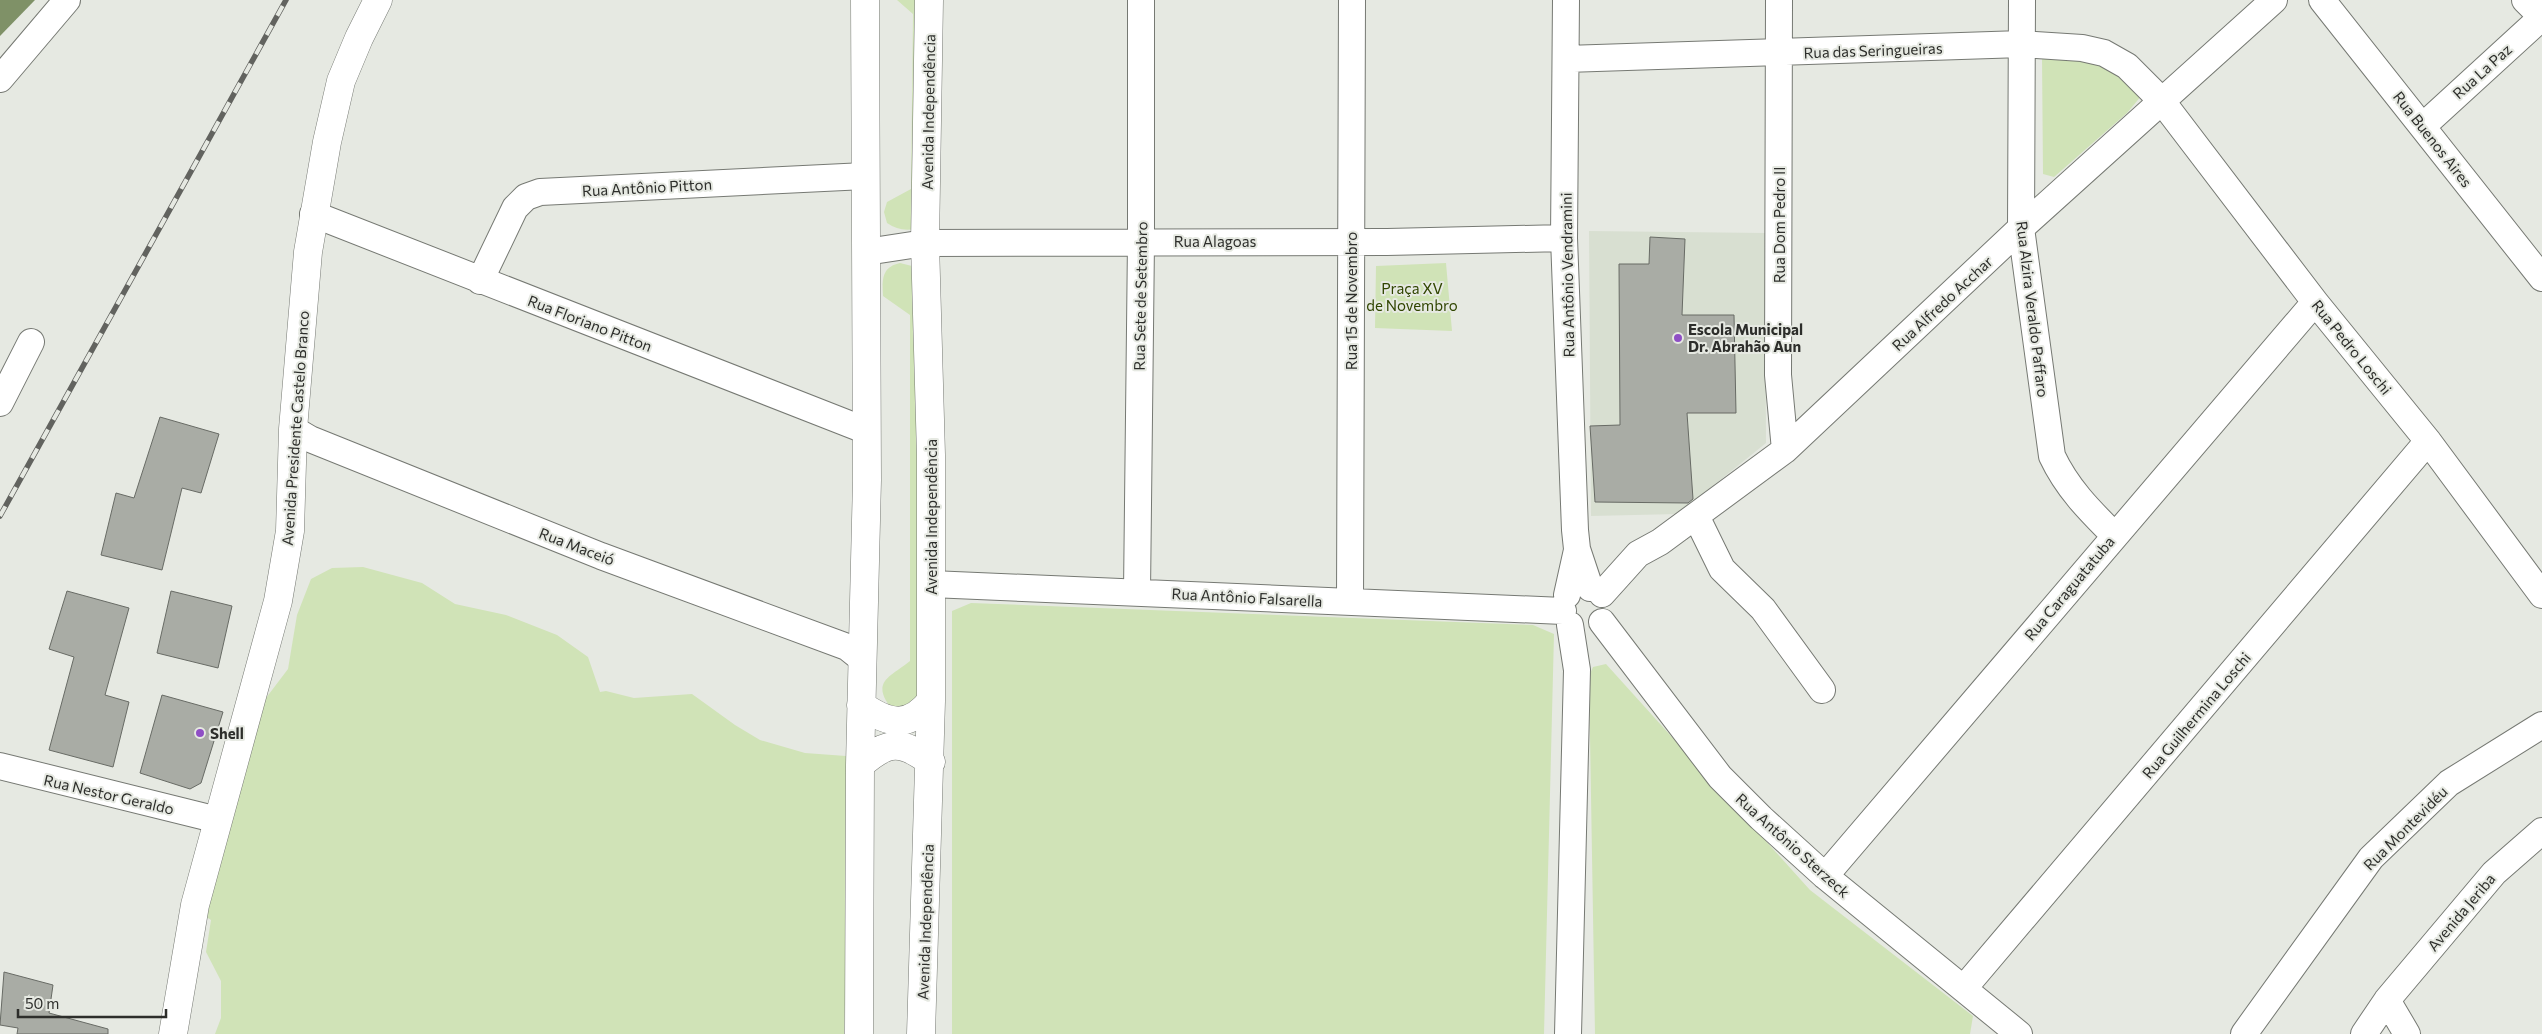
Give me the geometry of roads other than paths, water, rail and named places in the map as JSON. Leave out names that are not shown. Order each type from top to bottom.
[{"type":"main road","name":"Avenida Presidente Castelo Branco","points":[[173,1034],[195,905],[278,601],[290,531],[293,430],[313,214],[341,81],[378,0]]},
{"type":"main road","points":[[859,1034],[860,765],[867,430],[864,176],[865,0]]},
{"type":"main road","name":"Avenida Independência","points":[[921,1034],[931,762],[931,455],[925,243],[929,0]]},
{"type":"main road","points":[[861,705],[874,714],[902,721],[920,715],[931,701]]},
{"type":"main road","points":[[860,765],[875,751],[896,744],[914,750],[931,762]]},
{"type":"street","points":[[0,79],[67,0]]},
{"type":"street","name":"Rua Sete de Setembro","points":[[1137,592],[1141,241],[1140,0]]},
{"type":"street","name":"Rua 15 de Novembro","points":[[1350,602],[1352,0]]},
{"type":"street","name":"Rua Antônio Vendramini","points":[[1566,0],[1564,238],[1577,549],[1584,609]]},
{"type":"street","name":"Rua Dom Pedro II","points":[[1779,0],[1778,375],[1785,450]]},
{"type":"street","name":"Rua Alzira Veraldo Paffaro","points":[[2022,0],[2021,228],[2052,456],[2061,475],[2079,501],[2114,535]]},
{"type":"street","name":"Rua Alfredo Acchar","points":[[1584,609],[1638,554],[1660,542],[1785,450],[2021,228],[2274,0]]},
{"type":"street","name":"Rua Buenos Aires","points":[[2322,0],[2542,278]]},
{"type":"street","points":[[2525,0],[2542,17]]},
{"type":"street","name":"Rua La Paz","points":[[2423,126],[2542,17]]},
{"type":"street","name":"Rua das Seringueiras","points":[[1566,59],[2022,44],[2082,48],[2104,53],[2128,66],[2161,100]]},
{"type":"street","name":"Rua Pedro Loschi","points":[[2161,100],[2315,302],[2428,441],[2542,596]]},
{"type":"street","name":"Rua Antônio Pitton","points":[[480,281],[515,208],[526,197],[540,192],[864,176]]},
{"type":"street","name":"Rua Floriano Pitton","points":[[313,214],[480,281],[867,430]]},
{"type":"street","name":"Rua Alagoas","points":[[866,252],[925,243],[1564,238]]},
{"type":"street","name":"Rua Caraguatatuba","points":[[1825,876],[2114,535],[2315,302]]},
{"type":"street","points":[[0,403],[31,342]]},
{"type":"street","name":"Rua Maceió","points":[[293,430],[310,439],[602,556],[846,647],[862,659]]},
{"type":"street","name":"Rua Guilhermina Loschi","points":[[1964,988],[2428,441]]},
{"type":"street","points":[[1696,516],[1722,569],[1763,608],[1822,690]]},
{"type":"street","name":"Rua Antônio Falsarella","points":[[931,584],[1350,602],[1584,609]]},
{"type":"street","points":[[1568,1034],[1577,670],[1584,609]]},
{"type":"street","name":"Rua Antônio Sterzeck","points":[[1584,609],[1720,777],[1761,818],[1825,876],[2019,1034]]},
{"type":"street","name":"Rua Montevidéu","points":[[2244,1034],[2370,858],[2449,783],[2542,725]]},
{"type":"street","name":"Rua Nestor Geraldo","points":[[0,766],[218,820]]},
{"type":"street","name":"Avenida Jeriba","points":[[2364,1034],[2387,1000],[2494,873],[2542,831]]},
{"type":"street","points":[[2387,1000],[2407,1034]]},
{"type":"railway","points":[[0,516],[286,0]]},
{"type":"place","name":"Escola Municipal Dr. Abrahão Aun","points":[[1678,338]]},
{"type":"place","name":"Shell","points":[[200,733]]},
{"type":"park label","name":"Praça XV de Novembro","points":[[1412,296]]}]
